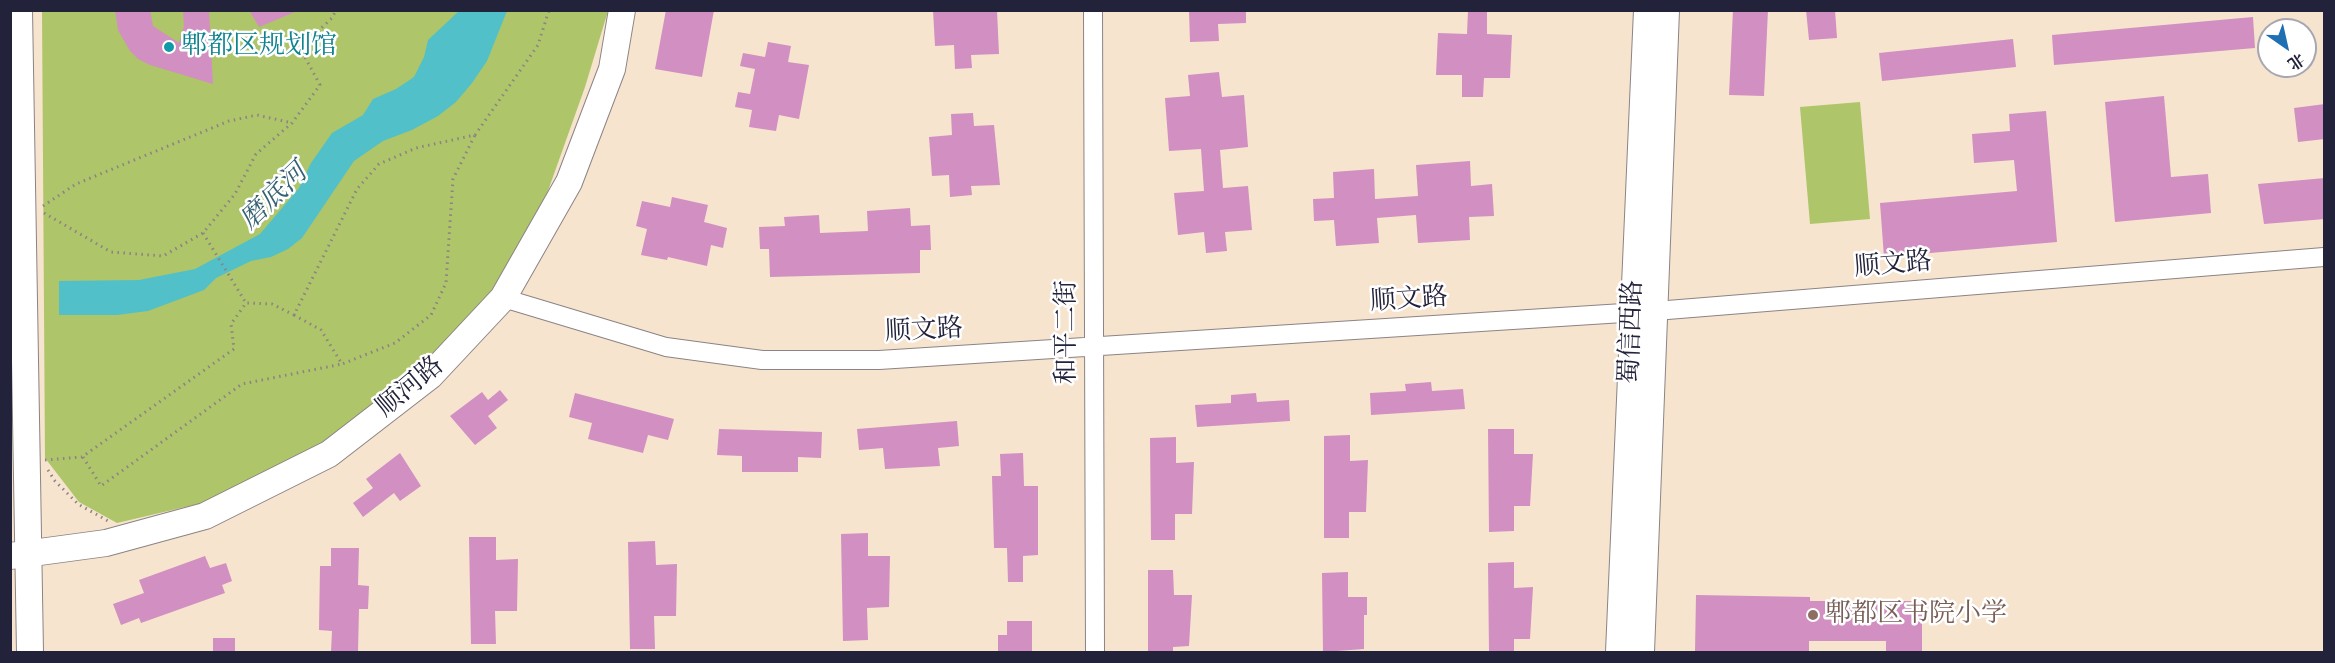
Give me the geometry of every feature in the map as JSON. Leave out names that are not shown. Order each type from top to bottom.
[{"type":"street","points":[[19,10],[19,555],[30,652]]},
{"type":"street","name":"顺河路","points":[[19,555],[106,543],[205,516],[329,454],[430,376],[503,298],[569,182],[612,69],[622,10]]},
{"type":"street","name":"和平二街","points":[[1094,10],[1095,652]]},
{"type":"street","name":"蜀信西路","points":[[1641,652],[1647,10]]},
{"type":"street","name":"蜀信西路","points":[[1619,652],[1666,10]]},
{"type":"street","name":"顺文路","points":[[503,298],[666,347],[762,360],[879,360],[1644,312],[2325,257]]},
{"type":"path","points":[[292,123],[257,115],[228,121],[76,184],[38,209],[111,252],[163,256],[203,233],[235,194],[256,154],[292,123],[320,85],[300,48],[332,18],[336,10]]},
{"type":"path","points":[[82,457],[101,486],[242,384],[342,364],[395,343],[431,315],[446,283],[453,179],[475,135],[538,45],[549,10]]},
{"type":"path","points":[[294,315],[357,189],[379,164],[416,148],[475,135]]},
{"type":"path","points":[[203,233],[246,303]]},
{"type":"path","points":[[246,303],[272,304],[321,330],[342,364]]},
{"type":"path","points":[[117,526],[78,504],[55,481],[43,460],[82,457],[234,349],[231,324],[246,303]]},
{"type":"green space","points":[[42,11],[608,11],[585,87],[544,202],[489,296],[423,369],[321,448],[215,500],[117,523],[79,502],[45,458]]},
{"type":"green space","points":[[1860,102],[1870,219],[1810,224],[1800,107]]},
{"type":"water","points":[[460,10],[507,11],[487,61],[472,83],[456,102],[438,116],[412,130],[383,141],[354,161],[302,238],[288,249],[271,257],[251,261],[216,278],[204,290],[148,311],[117,315],[59,315],[59,281],[139,280],[195,269],[260,234],[299,188],[311,163],[332,133],[363,115],[373,99],[396,89],[414,77],[424,57],[428,40]]},
{"type":"building","name":"郫都区规划馆","points":[[115,10],[150,10],[153,26],[179,43],[184,26],[183,10],[209,10],[213,84],[150,65],[138,59],[130,51],[118,30]]},
{"type":"building","points":[[249,10],[297,10],[297,11],[259,27]]},
{"type":"building","points":[[666,10],[714,10],[702,77],[655,69]]},
{"type":"building","points":[[933,10],[997,10],[999,54],[971,55],[972,68],[955,69],[954,45],[935,46]]},
{"type":"building","points":[[1189,10],[1246,10],[1246,23],[1218,24],[1219,41],[1190,42]]},
{"type":"building","points":[[1468,10],[1487,10],[1487,34],[1512,35],[1510,78],[1484,78],[1483,97],[1462,97],[1462,75],[1436,75],[1438,33],[1467,34]]},
{"type":"building","points":[[1733,10],[1768,10],[1764,96],[1729,95]]},
{"type":"building","points":[[1806,10],[1835,10],[1837,38],[1809,40]]},
{"type":"building","points":[[2253,17],[2255,48],[2054,65],[2052,35]]},
{"type":"building","points":[[2013,39],[2016,67],[1882,81],[1879,53]]},
{"type":"building","points":[[768,42],[791,46],[788,62],[809,65],[799,119],[779,115],[776,131],[749,127],[752,110],[735,107],[738,92],[750,94],[755,69],[740,66],[743,53],[765,57]]},
{"type":"building","points":[[1219,72],[1222,97],[1244,95],[1248,147],[1220,150],[1223,188],[1248,186],[1252,230],[1225,232],[1227,251],[1206,253],[1204,232],[1178,235],[1174,193],[1204,191],[1201,149],[1169,151],[1165,98],[1190,96],[1188,75]]},
{"type":"building","points":[[2164,96],[2171,177],[2208,174],[2211,213],[2115,222],[2105,102]]},
{"type":"building","points":[[2325,104],[2325,139],[2298,142],[2294,108]]},
{"type":"building","points":[[2046,111],[2057,242],[1884,257],[1880,203],[2017,191],[2014,160],[1974,163],[1972,134],[2010,131],[2009,114]]},
{"type":"building","points":[[973,113],[974,126],[994,125],[1000,185],[971,186],[972,195],[950,197],[949,175],[932,176],[929,137],[952,135],[951,114]]},
{"type":"building","points":[[1470,161],[1471,186],[1492,184],[1494,216],[1469,217],[1470,240],[1418,243],[1416,215],[1377,218],[1379,243],[1336,246],[1334,220],[1314,221],[1313,199],[1334,198],[1333,172],[1374,169],[1375,199],[1418,196],[1416,165]]},
{"type":"building","points":[[2325,178],[2325,219],[2264,224],[2258,184]]},
{"type":"building","points":[[672,197],[708,205],[704,222],[727,228],[723,248],[711,245],[707,266],[668,257],[667,260],[641,255],[647,229],[636,226],[642,201],[670,207]]},
{"type":"building","points":[[910,208],[911,226],[930,225],[931,250],[920,250],[920,273],[770,277],[769,249],[760,249],[759,227],[785,226],[784,217],[819,215],[820,233],[868,231],[867,211]]},
{"type":"building","points":[[1431,382],[1432,391],[1463,389],[1465,409],[1371,415],[1370,393],[1406,391],[1405,384]]},
{"type":"building","points":[[500,390],[508,400],[488,416],[497,428],[475,445],[450,416],[482,392],[488,400]]},
{"type":"building","points":[[575,393],[674,419],[668,440],[648,435],[643,453],[588,439],[592,423],[569,417]]},
{"type":"building","points":[[1256,393],[1257,402],[1289,400],[1290,421],[1197,427],[1195,405],[1231,403],[1231,395]]},
{"type":"building","points":[[957,421],[959,446],[938,448],[940,466],[885,469],[883,448],[859,450],[857,429]]},
{"type":"building","points":[[719,429],[822,432],[821,458],[798,457],[798,472],[742,472],[742,456],[717,455]]},
{"type":"building","points":[[1488,429],[1514,429],[1514,454],[1533,454],[1530,506],[1514,506],[1514,531],[1489,532]]},
{"type":"building","points":[[1350,435],[1350,461],[1368,460],[1366,512],[1349,512],[1349,538],[1324,538],[1324,436]]},
{"type":"building","points":[[1176,437],[1176,463],[1194,462],[1192,514],[1175,514],[1175,540],[1151,540],[1150,438]]},
{"type":"building","points":[[400,453],[421,486],[400,501],[394,493],[363,517],[353,503],[373,488],[366,479]]},
{"type":"building","points":[[1023,453],[1024,486],[1038,486],[1038,555],[1023,556],[1023,582],[1008,582],[1007,548],[994,548],[992,476],[1001,476],[1000,454]]},
{"type":"building","points":[[868,533],[868,556],[890,556],[889,607],[867,608],[868,640],[843,641],[841,534]]},
{"type":"building","points":[[469,537],[496,537],[496,560],[518,559],[517,611],[495,611],[496,644],[471,644]]},
{"type":"building","points":[[655,541],[656,565],[677,564],[676,616],[654,616],[655,649],[630,649],[628,542]]},
{"type":"building","points":[[331,548],[359,548],[358,585],[369,586],[368,609],[359,609],[358,652],[331,652],[332,631],[319,630],[320,566],[331,566]]},
{"type":"building","points":[[205,556],[210,568],[226,563],[232,581],[222,585],[225,593],[141,623],[139,618],[121,625],[113,604],[144,593],[139,580]]},
{"type":"building","points":[[1514,562],[1514,588],[1533,587],[1530,639],[1514,639],[1514,652],[1489,652],[1488,563]]},
{"type":"building","points":[[1148,570],[1173,570],[1174,595],[1192,595],[1189,646],[1173,647],[1173,652],[1148,652]]},
{"type":"building","points":[[1348,572],[1348,597],[1367,597],[1367,615],[1364,615],[1364,649],[1323,652],[1322,573]]},
{"type":"building","points":[[1696,595],[1810,597],[1810,601],[1922,601],[1922,652],[1886,652],[1886,641],[1809,641],[1809,652],[1695,652]]},
{"type":"building","points":[[1007,621],[1032,621],[1032,652],[998,652],[998,635],[1007,635]]},
{"type":"building","points":[[213,638],[235,638],[235,652],[213,652]]},
{"type":"place","name":"郫都区规划馆","points":[[169,47]]},
{"type":"place","name":"郫都区书院小学","points":[[1813,615]]},
{"type":"water label","name":"磨底河","points":[[275,198]]}]
